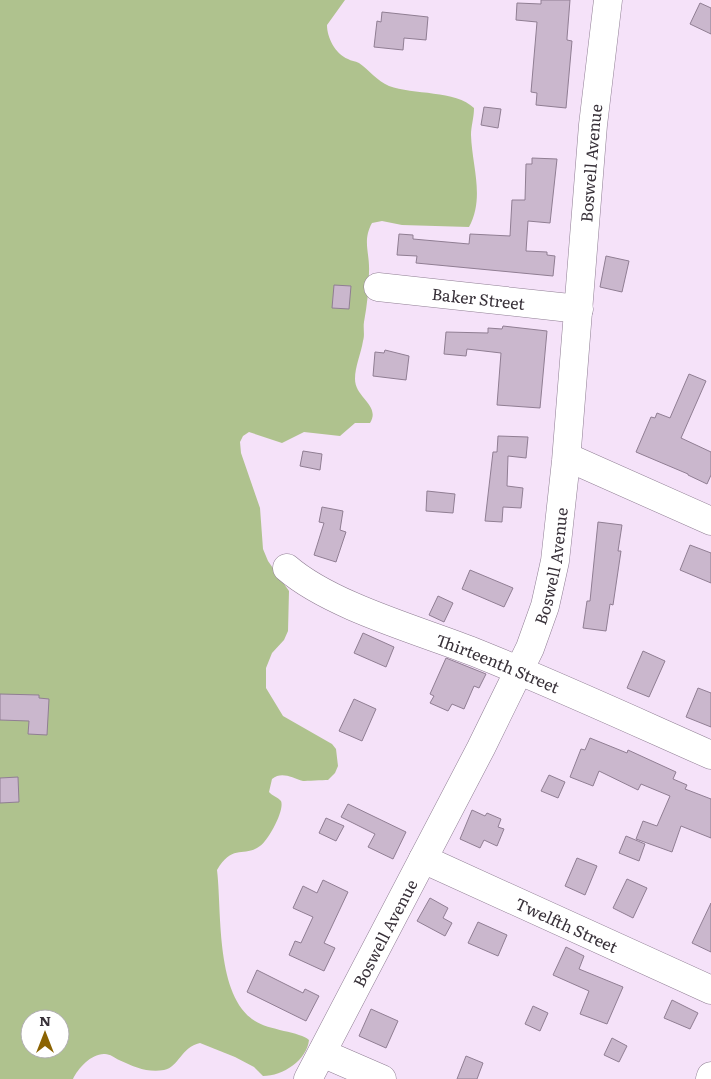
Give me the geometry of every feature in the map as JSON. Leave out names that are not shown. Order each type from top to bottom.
[{"type":"street","name":"Boswell Avenue","points":[[308,1079],[519,670],[538,628],[550,585],[555,561],[567,457],[593,126],[608,0]]},
{"type":"street","name":"Baker Street","points":[[378,287],[578,309]]},
{"type":"street","points":[[567,457],[711,521]]},
{"type":"street","name":"Thirteenth Street","points":[[287,568],[330,595],[519,670],[711,755]]},
{"type":"street","name":"Twelfth Street","points":[[423,859],[711,990]]},
{"type":"street","points":[[322,1053],[382,1079]]},
{"type":"green space","points":[[0,0],[345,0],[327,25],[330,40],[343,57],[359,63],[389,86],[456,98],[474,108],[471,135],[477,193],[474,216],[469,227],[402,225],[382,221],[372,223],[369,229],[367,236],[369,265],[368,297],[364,336],[355,379],[356,386],[372,411],[373,417],[370,423],[355,423],[340,436],[304,432],[282,443],[249,432],[243,436],[240,442],[241,453],[260,508],[263,549],[268,561],[289,591],[288,631],[284,640],[272,653],[266,668],[266,688],[283,716],[332,744],[336,749],[338,766],[335,773],[328,780],[303,781],[283,775],[272,779],[269,792],[281,801],[282,805],[271,832],[260,846],[249,851],[233,854],[217,870],[223,951],[233,993],[242,1009],[261,1024],[305,1037],[309,1040],[304,1054],[293,1066],[271,1075],[263,1076],[254,1067],[235,1057],[200,1043],[188,1048],[173,1065],[164,1070],[152,1071],[141,1069],[111,1055],[100,1054],[86,1062],[73,1079],[0,1079]]},
{"type":"building","points":[[541,0],[570,0],[567,40],[572,41],[566,108],[536,105],[537,93],[531,92],[537,22],[516,20],[517,3],[541,4]]},
{"type":"building","points":[[700,3],[711,8],[711,34],[690,24]]},
{"type":"building","points":[[382,12],[428,17],[426,40],[404,38],[403,50],[374,47],[377,21],[381,22]]},
{"type":"building","points":[[484,107],[501,109],[498,128],[481,125]]},
{"type":"building","points":[[532,158],[557,159],[550,223],[528,221],[526,251],[547,252],[547,255],[555,256],[553,276],[416,263],[417,256],[397,255],[399,234],[413,235],[413,239],[469,244],[470,234],[510,236],[512,200],[525,200],[526,164],[532,164]]},
{"type":"building","points":[[606,256],[629,261],[622,292],[600,287]]},
{"type":"building","points":[[334,285],[351,286],[349,309],[332,308]]},
{"type":"building","points":[[503,326],[547,331],[540,408],[497,405],[501,353],[467,349],[466,356],[444,354],[446,332],[488,333],[488,328],[502,329]]},
{"type":"building","points":[[385,350],[409,356],[406,380],[373,376],[375,352],[384,353]]},
{"type":"building","points":[[689,374],[706,381],[681,438],[711,452],[711,475],[707,484],[636,452],[651,417],[655,418],[657,413],[670,418]]},
{"type":"building","points":[[498,436],[528,437],[526,458],[508,456],[507,486],[523,488],[521,508],[503,507],[502,522],[485,521],[493,452],[497,452]]},
{"type":"building","points":[[303,451],[322,454],[320,470],[300,466]]},
{"type":"building","points":[[427,491],[455,494],[453,513],[426,511]]},
{"type":"building","points":[[322,507],[343,511],[340,530],[346,532],[336,562],[314,555],[324,523],[319,522]]},
{"type":"building","points":[[598,522],[622,525],[618,551],[621,551],[613,605],[610,604],[606,631],[583,628],[587,601],[590,601]]},
{"type":"building","points":[[690,545],[711,553],[711,583],[680,570]]},
{"type":"building","points":[[470,570],[513,588],[504,607],[462,589]]},
{"type":"building","points":[[438,596],[453,603],[444,622],[429,615]]},
{"type":"building","points":[[363,633],[394,647],[386,667],[354,653]]},
{"type":"building","points":[[643,651],[665,661],[649,697],[627,688]]},
{"type":"building","points":[[446,658],[486,674],[479,688],[474,686],[464,709],[452,704],[448,711],[430,703],[434,696],[430,694]]},
{"type":"building","points":[[698,688],[711,693],[711,727],[686,717]]},
{"type":"building","points":[[0,694],[39,695],[39,698],[49,699],[47,735],[28,734],[29,721],[0,720]]},
{"type":"building","points":[[354,699],[376,709],[362,741],[339,731]]},
{"type":"building","points":[[590,738],[627,753],[628,750],[676,772],[673,779],[687,785],[685,789],[711,799],[711,838],[681,826],[672,852],[636,839],[643,821],[657,826],[670,796],[641,784],[638,790],[599,771],[593,786],[570,777],[581,749],[585,750]]},
{"type":"building","points":[[549,775],[565,782],[558,798],[541,791]]},
{"type":"building","points":[[18,777],[19,802],[0,803],[0,778]]},
{"type":"building","points":[[348,804],[406,832],[393,859],[368,847],[375,834],[341,817]]},
{"type":"building","points":[[472,810],[485,816],[487,813],[501,819],[498,827],[504,829],[497,846],[484,840],[480,848],[460,839]]},
{"type":"building","points":[[326,818],[344,826],[336,841],[319,833]]},
{"type":"building","points":[[626,836],[645,844],[639,861],[619,853]]},
{"type":"building","points":[[577,858],[597,866],[585,895],[565,886]]},
{"type":"building","points":[[627,879],[647,888],[633,918],[613,908]]},
{"type":"building","points":[[323,880],[348,892],[324,943],[335,948],[324,971],[289,955],[295,941],[301,943],[313,917],[293,908],[303,886],[317,893]]},
{"type":"building","points":[[430,898],[448,908],[443,918],[452,923],[445,936],[417,921]]},
{"type":"building","points":[[711,903],[711,952],[692,943]]},
{"type":"building","points":[[478,922],[507,935],[498,956],[468,943]]},
{"type":"building","points":[[566,947],[584,956],[579,969],[623,987],[607,1024],[580,1014],[589,991],[553,975]]},
{"type":"building","points":[[257,970],[303,993],[305,989],[319,996],[306,1021],[247,992]]},
{"type":"building","points":[[672,1000],[698,1013],[690,1029],[664,1018]]},
{"type":"building","points":[[533,1006],[548,1013],[540,1031],[525,1024]]},
{"type":"building","points":[[371,1009],[398,1021],[386,1048],[359,1036]]},
{"type":"building","points":[[612,1038],[627,1046],[619,1062],[604,1055]]},
{"type":"building","points":[[466,1056],[483,1063],[477,1079],[457,1079]]}]
